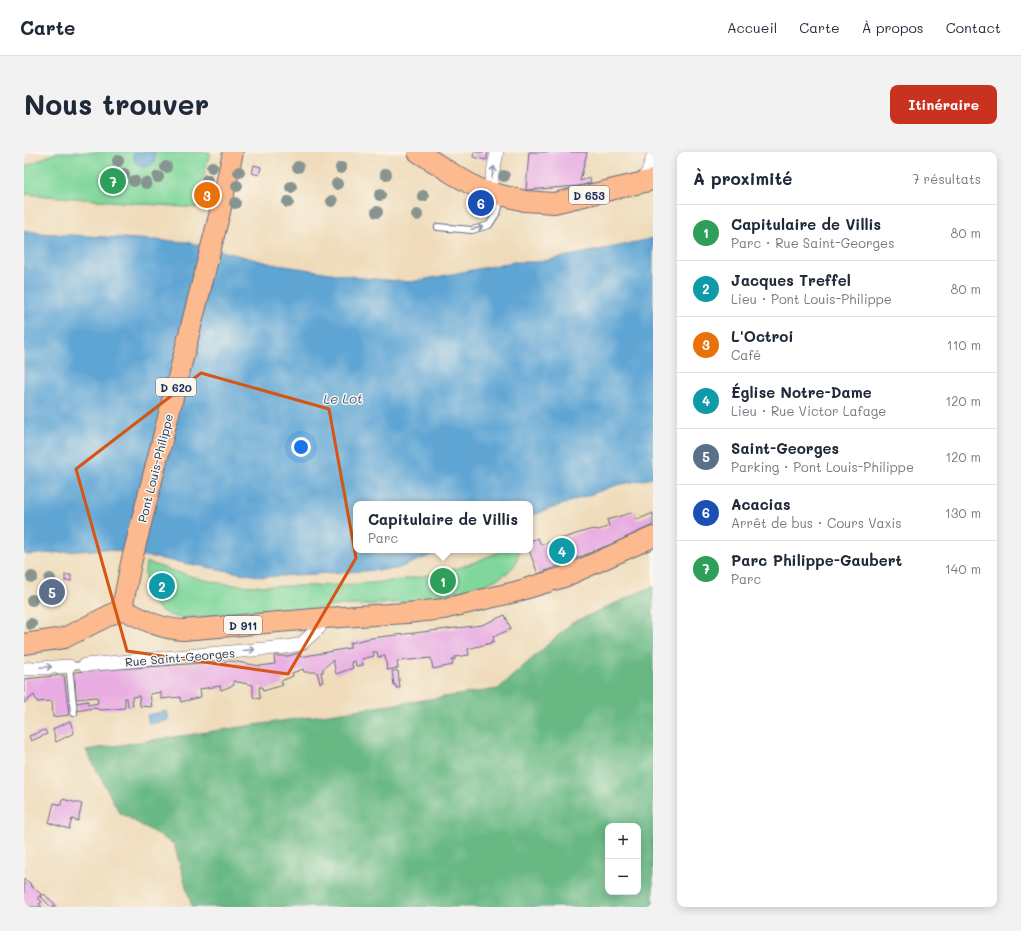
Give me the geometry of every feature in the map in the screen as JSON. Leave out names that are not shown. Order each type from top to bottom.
[{"type":"main road","name":"Pont Louis-Philippe","points":[[122,609],[131,563],[220,212],[233,152]]},
{"type":"main road","name":"D 653","points":[[418,152],[481,190],[525,201],[554,203],[649,182]]},
{"type":"main road","name":"D 911","points":[[122,609],[152,624],[169,629],[183,630],[443,609],[515,592],[564,577],[653,537]]},
{"type":"main road","points":[[24,644],[64,638],[122,609]]},
{"type":"street","points":[[495,194],[497,152]]},
{"type":"street","points":[[649,182],[653,157]]},
{"type":"street","name":"Rue Saint-Georges","points":[[85,665],[301,644],[319,628],[321,618]]},
{"type":"street","name":"Rue Saint-Georges","points":[[24,669],[68,666]]},
{"type":"lane","points":[[438,227],[472,230],[489,225],[498,211],[495,194]]},
{"type":"lane","name":"Rue Saint-Georges","points":[[68,666],[85,665]]},
{"type":"lane","points":[[68,666],[74,713]]},
{"type":"highlighted area","points":[[201,373],[329,409],[356,558],[288,674],[127,651],[76,469]]},
{"type":"green space","points":[[57,152],[210,152],[196,208],[24,194],[24,167]]},
{"type":"green space","points":[[497,553],[518,553],[513,567],[503,576],[477,587],[438,598],[399,603],[339,605],[313,609],[195,618],[176,617],[162,611],[151,600],[145,579],[146,562],[214,582],[256,586],[299,586],[360,584],[399,580],[438,573],[476,562]]},
{"type":"green space","points":[[653,586],[653,907],[192,907],[174,844],[119,812],[86,750],[498,689],[572,623]]},
{"type":"water","points":[[134,152],[155,152],[154,162],[147,166],[140,166],[135,160]]},
{"type":"water","name":"Le Lot","points":[[24,230],[39,233],[187,242],[272,264],[363,278],[411,282],[513,262],[538,262],[653,238],[653,478],[617,485],[533,515],[533,501],[353,501],[353,553],[436,553],[396,569],[263,577],[105,549],[27,555],[24,553]]},
{"type":"water","points":[[167,711],[169,720],[149,724],[147,715]]},
{"type":"building","points":[[474,152],[488,152],[487,159],[473,157]]},
{"type":"building","points":[[529,152],[587,152],[580,181],[590,178],[591,183],[579,186],[526,190]]},
{"type":"building","points":[[254,165],[261,167],[259,175],[252,173]]},
{"type":"building","points":[[204,186],[211,188],[208,202],[201,200]]},
{"type":"building","points":[[634,512],[637,520],[653,513],[653,525],[538,574],[530,553],[533,553],[533,540],[538,538],[541,545],[589,530],[599,530],[609,526],[607,520]]},
{"type":"building","points":[[65,575],[71,575],[71,581],[65,581]]},
{"type":"building","points":[[505,615],[511,629],[493,637],[494,641],[491,643],[468,649],[469,655],[455,657],[455,660],[452,660],[453,665],[433,669],[431,658],[397,661],[398,668],[387,670],[385,656],[378,657],[377,652],[373,652],[374,656],[362,659],[363,665],[356,666],[355,661],[351,662],[353,668],[336,674],[333,660],[323,669],[323,672],[321,672],[323,682],[320,683],[317,672],[304,672],[303,669],[292,673],[293,676],[281,681],[283,685],[263,691],[262,687],[259,687],[260,699],[253,697],[253,685],[233,681],[234,685],[221,690],[220,686],[200,689],[201,697],[181,702],[180,697],[161,699],[161,692],[150,694],[152,707],[140,706],[139,696],[132,697],[133,706],[128,707],[127,698],[125,698],[125,708],[102,710],[93,708],[77,711],[76,703],[88,701],[88,705],[98,703],[97,697],[76,699],[75,680],[72,680],[72,674],[75,672],[232,661],[260,666],[275,664],[274,656],[288,656],[299,653],[300,657],[350,648],[350,643],[371,638],[482,625]]},
{"type":"building","points":[[392,671],[398,671],[400,688],[396,688],[396,685],[394,685]]},
{"type":"building","points":[[64,675],[69,715],[53,717],[52,701],[37,702],[34,695],[24,703],[24,679]]},
{"type":"building","points":[[70,721],[74,733],[56,742],[53,729]]},
{"type":"building","points":[[45,730],[47,734],[31,741],[29,736]]},
{"type":"building","points":[[62,799],[82,804],[78,821],[72,819],[69,829],[49,823],[54,803],[61,805]]},
{"type":"building","points":[[24,879],[41,894],[38,898],[42,902],[39,904],[42,907],[24,907]]},
{"type":"building","points":[[44,894],[55,904],[55,907],[51,907],[41,897]]},
{"type":"place","name":"Parc Philippe-Gaubert","points":[[113,181]]},
{"type":"place","name":"L'Octroi","points":[[207,195]]},
{"type":"place","name":"Acacias","points":[[481,203]]},
{"type":"place","name":"Église Notre-Dame","points":[[562,551]]},
{"type":"place","name":"Capitulaire de Villis","points":[[443,581]]},
{"type":"place","name":"Jacques Treffel","points":[[162,586]]},
{"type":"place","name":"Saint-Georges","points":[[52,592]]}]
